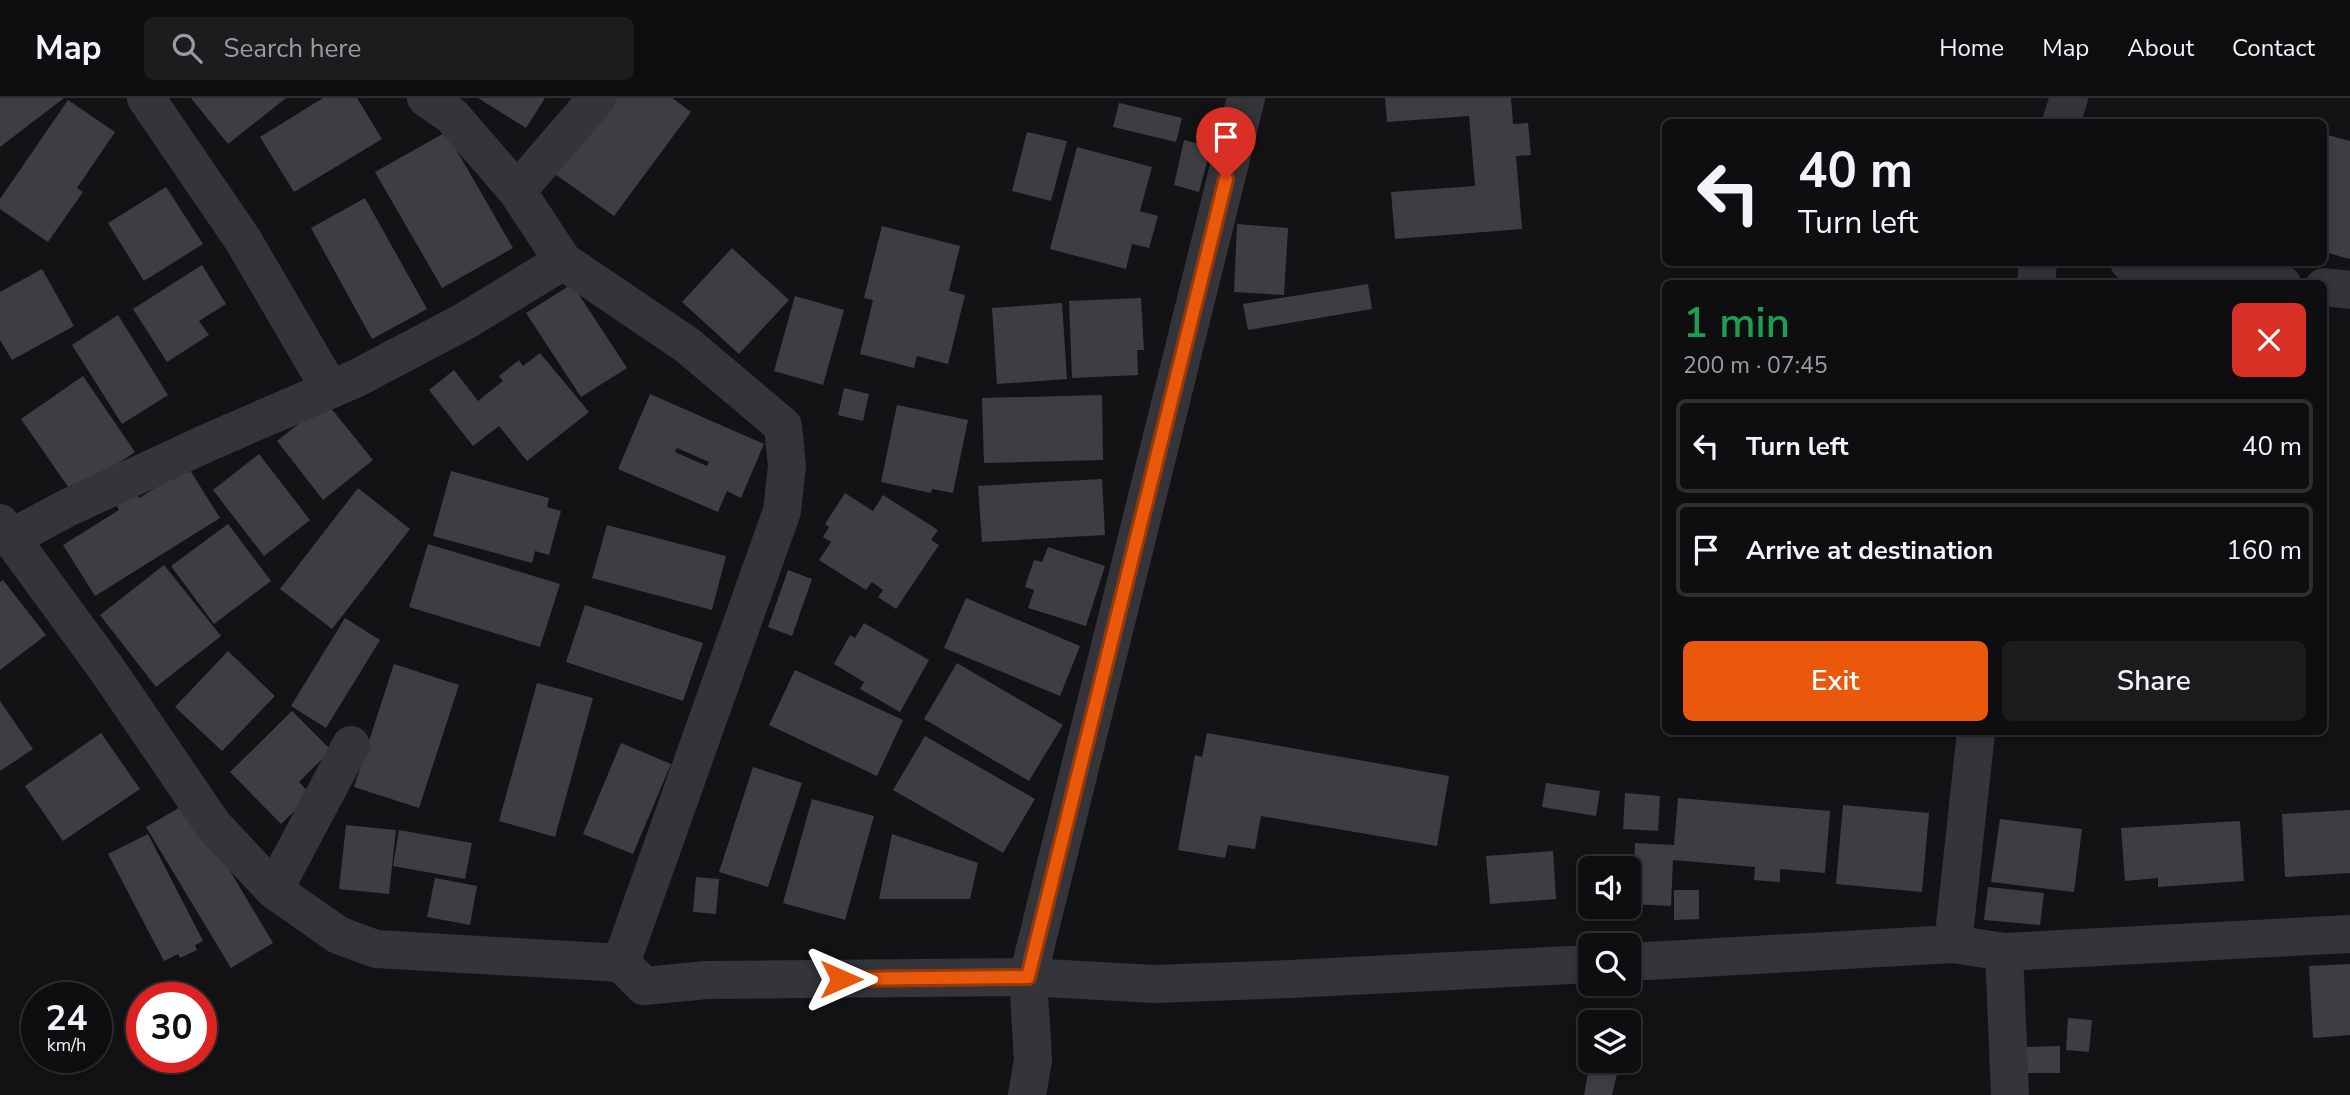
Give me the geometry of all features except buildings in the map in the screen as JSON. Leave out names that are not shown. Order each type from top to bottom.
[{"type":"street","points":[[146,98],[243,240],[330,389]]},
{"type":"street","points":[[426,98],[452,116],[517,191],[563,261],[687,345],[783,426],[787,466],[782,511],[621,963]]},
{"type":"street","points":[[517,191],[597,98]]},
{"type":"street","points":[[1027,1095],[1033,1060],[1028,977],[1246,98]]},
{"type":"street","points":[[2062,119],[2069,98]]},
{"type":"street","points":[[563,261],[465,321],[357,378],[173,458],[67,508],[6,531],[106,668],[213,825],[274,890],[338,935],[376,949],[621,963],[644,986],[707,980],[1028,977],[1154,984],[1578,965]]},
{"type":"street","points":[[2150,266],[2225,280]]},
{"type":"street","points":[[2327,287],[2350,290]]},
{"type":"street","points":[[1953,944],[1976,735]]},
{"type":"street","points":[[274,890],[351,745]]},
{"type":"street","points":[[1641,961],[1953,944],[2004,952],[2350,934]]},
{"type":"street","points":[[2004,952],[2010,1095]]},
{"type":"route","points":[[841,979],[1028,977],[1226,179]]}]
